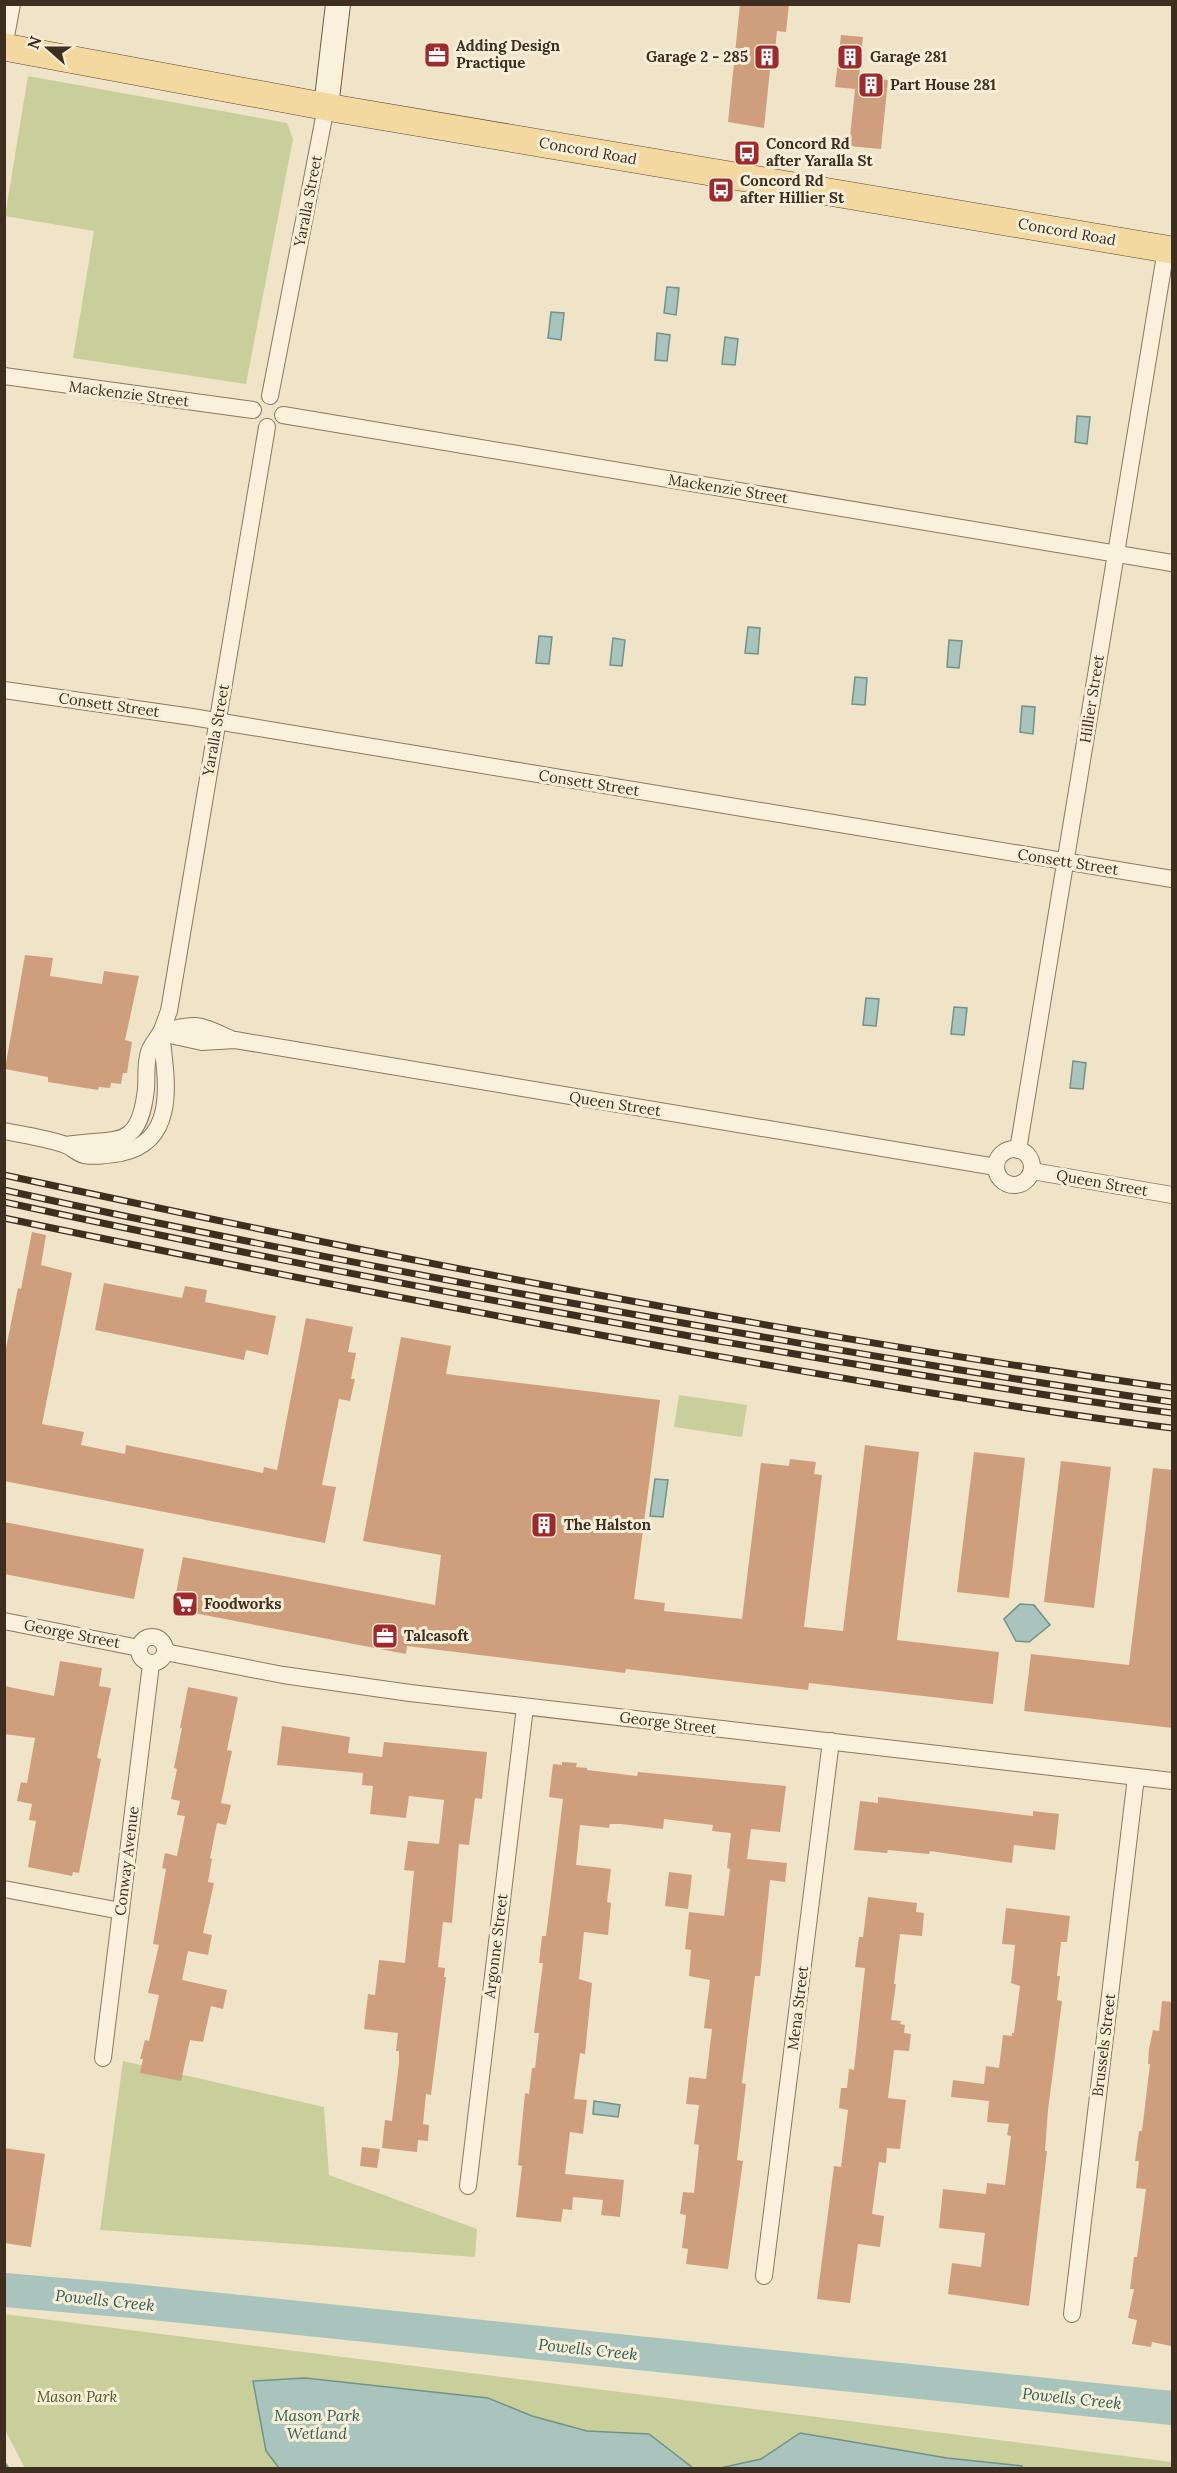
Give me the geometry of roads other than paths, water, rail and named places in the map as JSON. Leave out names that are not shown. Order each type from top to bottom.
[{"type":"main road","name":"Concord Road","points":[[4,47],[326,106],[1169,249]]},
{"type":"street","points":[[4,47],[12,4]]},
{"type":"street","name":"Yaralla Street","points":[[270,396],[326,106],[338,4]]},
{"type":"street","name":"Hillier Street","points":[[1018,1150],[1116,553],[1169,249]]},
{"type":"street","name":"Mackenzie Street","points":[[4,376],[253,410]]},
{"type":"street","points":[[270,396],[281,402],[283,415],[276,425],[267,427],[256,421],[253,410],[259,399],[270,396]]},
{"type":"street","name":"Mackenzie Street","points":[[283,415],[1173,563]]},
{"type":"street","name":"Yaralla Street","points":[[160,1033],[169,1011],[267,427]]},
{"type":"street","name":"Consett Street","points":[[4,690],[218,722],[1173,879]]},
{"type":"street","name":"Queen Street","points":[[160,1033],[189,1024],[205,1027],[234,1040],[996,1167]]},
{"type":"street","points":[[4,1131],[66,1145],[82,1155],[103,1156],[140,1148],[154,1136],[162,1120],[166,1086],[160,1033]]},
{"type":"street","points":[[1018,1150],[1031,1160],[1032,1171],[1026,1181],[1015,1186],[1009,1185],[1000,1178],[996,1167],[1003,1153],[1018,1150]]},
{"type":"street","name":"Queen Street","points":[[1032,1171],[1173,1195]]},
{"type":"street","name":"George Street","points":[[4,1621],[139,1648]]},
{"type":"street","points":[[152,1638],[161,1642],[165,1652],[160,1660],[151,1664],[141,1659],[139,1648],[143,1641],[152,1638]]},
{"type":"street","name":"George Street","points":[[165,1652],[283,1675],[410,1693],[1173,1780]]},
{"type":"street","name":"Conway Avenue","points":[[103,2058],[151,1664]]},
{"type":"street","name":"Argonne Street","points":[[468,2186],[525,1707]]},
{"type":"street","name":"Mena Street","points":[[765,2276],[831,1741]]},
{"type":"street","name":"Brussels Street","points":[[1072,2314],[1136,1777]]},
{"type":"street","points":[[4,1889],[121,1911]]},
{"type":"water","points":[[667,287],[679,288],[676,315],[664,313]]},
{"type":"water","points":[[551,312],[564,313],[561,340],[548,338]]},
{"type":"water","points":[[657,333],[670,335],[667,361],[655,360]]},
{"type":"water","points":[[725,337],[738,339],[735,365],[722,364]]},
{"type":"water","points":[[1077,416],[1090,417],[1087,444],[1075,442]]},
{"type":"water","points":[[748,627],[760,628],[758,654],[745,653]]},
{"type":"water","points":[[539,636],[552,637],[549,664],[536,663]]},
{"type":"water","points":[[613,638],[625,640],[622,666],[610,665]]},
{"type":"water","points":[[949,640],[962,641],[959,668],[947,667]]},
{"type":"water","points":[[855,677],[867,678],[865,705],[852,704]]},
{"type":"water","points":[[1022,706],[1035,707],[1033,734],[1020,732]]},
{"type":"water","points":[[866,998],[879,999],[876,1026],[863,1025]]},
{"type":"water","points":[[954,1007],[967,1008],[964,1035],[951,1034]]},
{"type":"water","points":[[1073,1061],[1086,1063],[1083,1089],[1070,1088]]},
{"type":"water","points":[[655,1479],[668,1480],[663,1517],[650,1516]]},
{"type":"water","points":[[1020,1604],[1034,1605],[1050,1625],[1029,1642],[1016,1641],[1004,1619]]},
{"type":"water","points":[[594,2101],[620,2105],[618,2117],[593,2114]]},
{"type":"water","name":"Mason Park Wetland","points":[[305,2378],[488,2398],[532,2416],[587,2431],[649,2434],[693,2468],[279,2468],[266,2451],[253,2381]]},
{"type":"water","points":[[800,2433],[947,2458],[1022,2466],[1022,2468],[720,2468],[761,2459]]},
{"type":"waterway","name":"Powells Creek","points":[[4,2290],[133,2301],[1172,2408]]},
{"type":"railway","points":[[4,1175],[295,1236],[586,1293],[879,1344],[1172,1388]]},
{"type":"railway","points":[[4,1190],[247,1241],[573,1303],[913,1362],[1172,1402]]},
{"type":"railway","points":[[4,1202],[256,1255],[594,1319],[925,1376],[1172,1413]]},
{"type":"railway","points":[[4,1218],[168,1252],[660,1346],[980,1401],[1172,1428]]},
{"type":"place","name":"Adding Design Practique","points":[[437,55]]},
{"type":"place","name":"Garage 2 - 285","points":[[767,57]]},
{"type":"place","name":"Garage 281","points":[[850,57]]},
{"type":"place","name":"Part House 281","points":[[871,85]]},
{"type":"place","name":"Concord Rd after Yaralla St","points":[[747,153]]},
{"type":"place","name":"Concord Rd after Hillier St","points":[[721,190]]},
{"type":"place","name":"The Halston","points":[[544,1525]]},
{"type":"place","name":"Foodworks","points":[[185,1604]]},
{"type":"place","name":"Talcasoft","points":[[385,1636]]},
{"type":"park label","name":"Mason Park","points":[[77,2397]]}]
